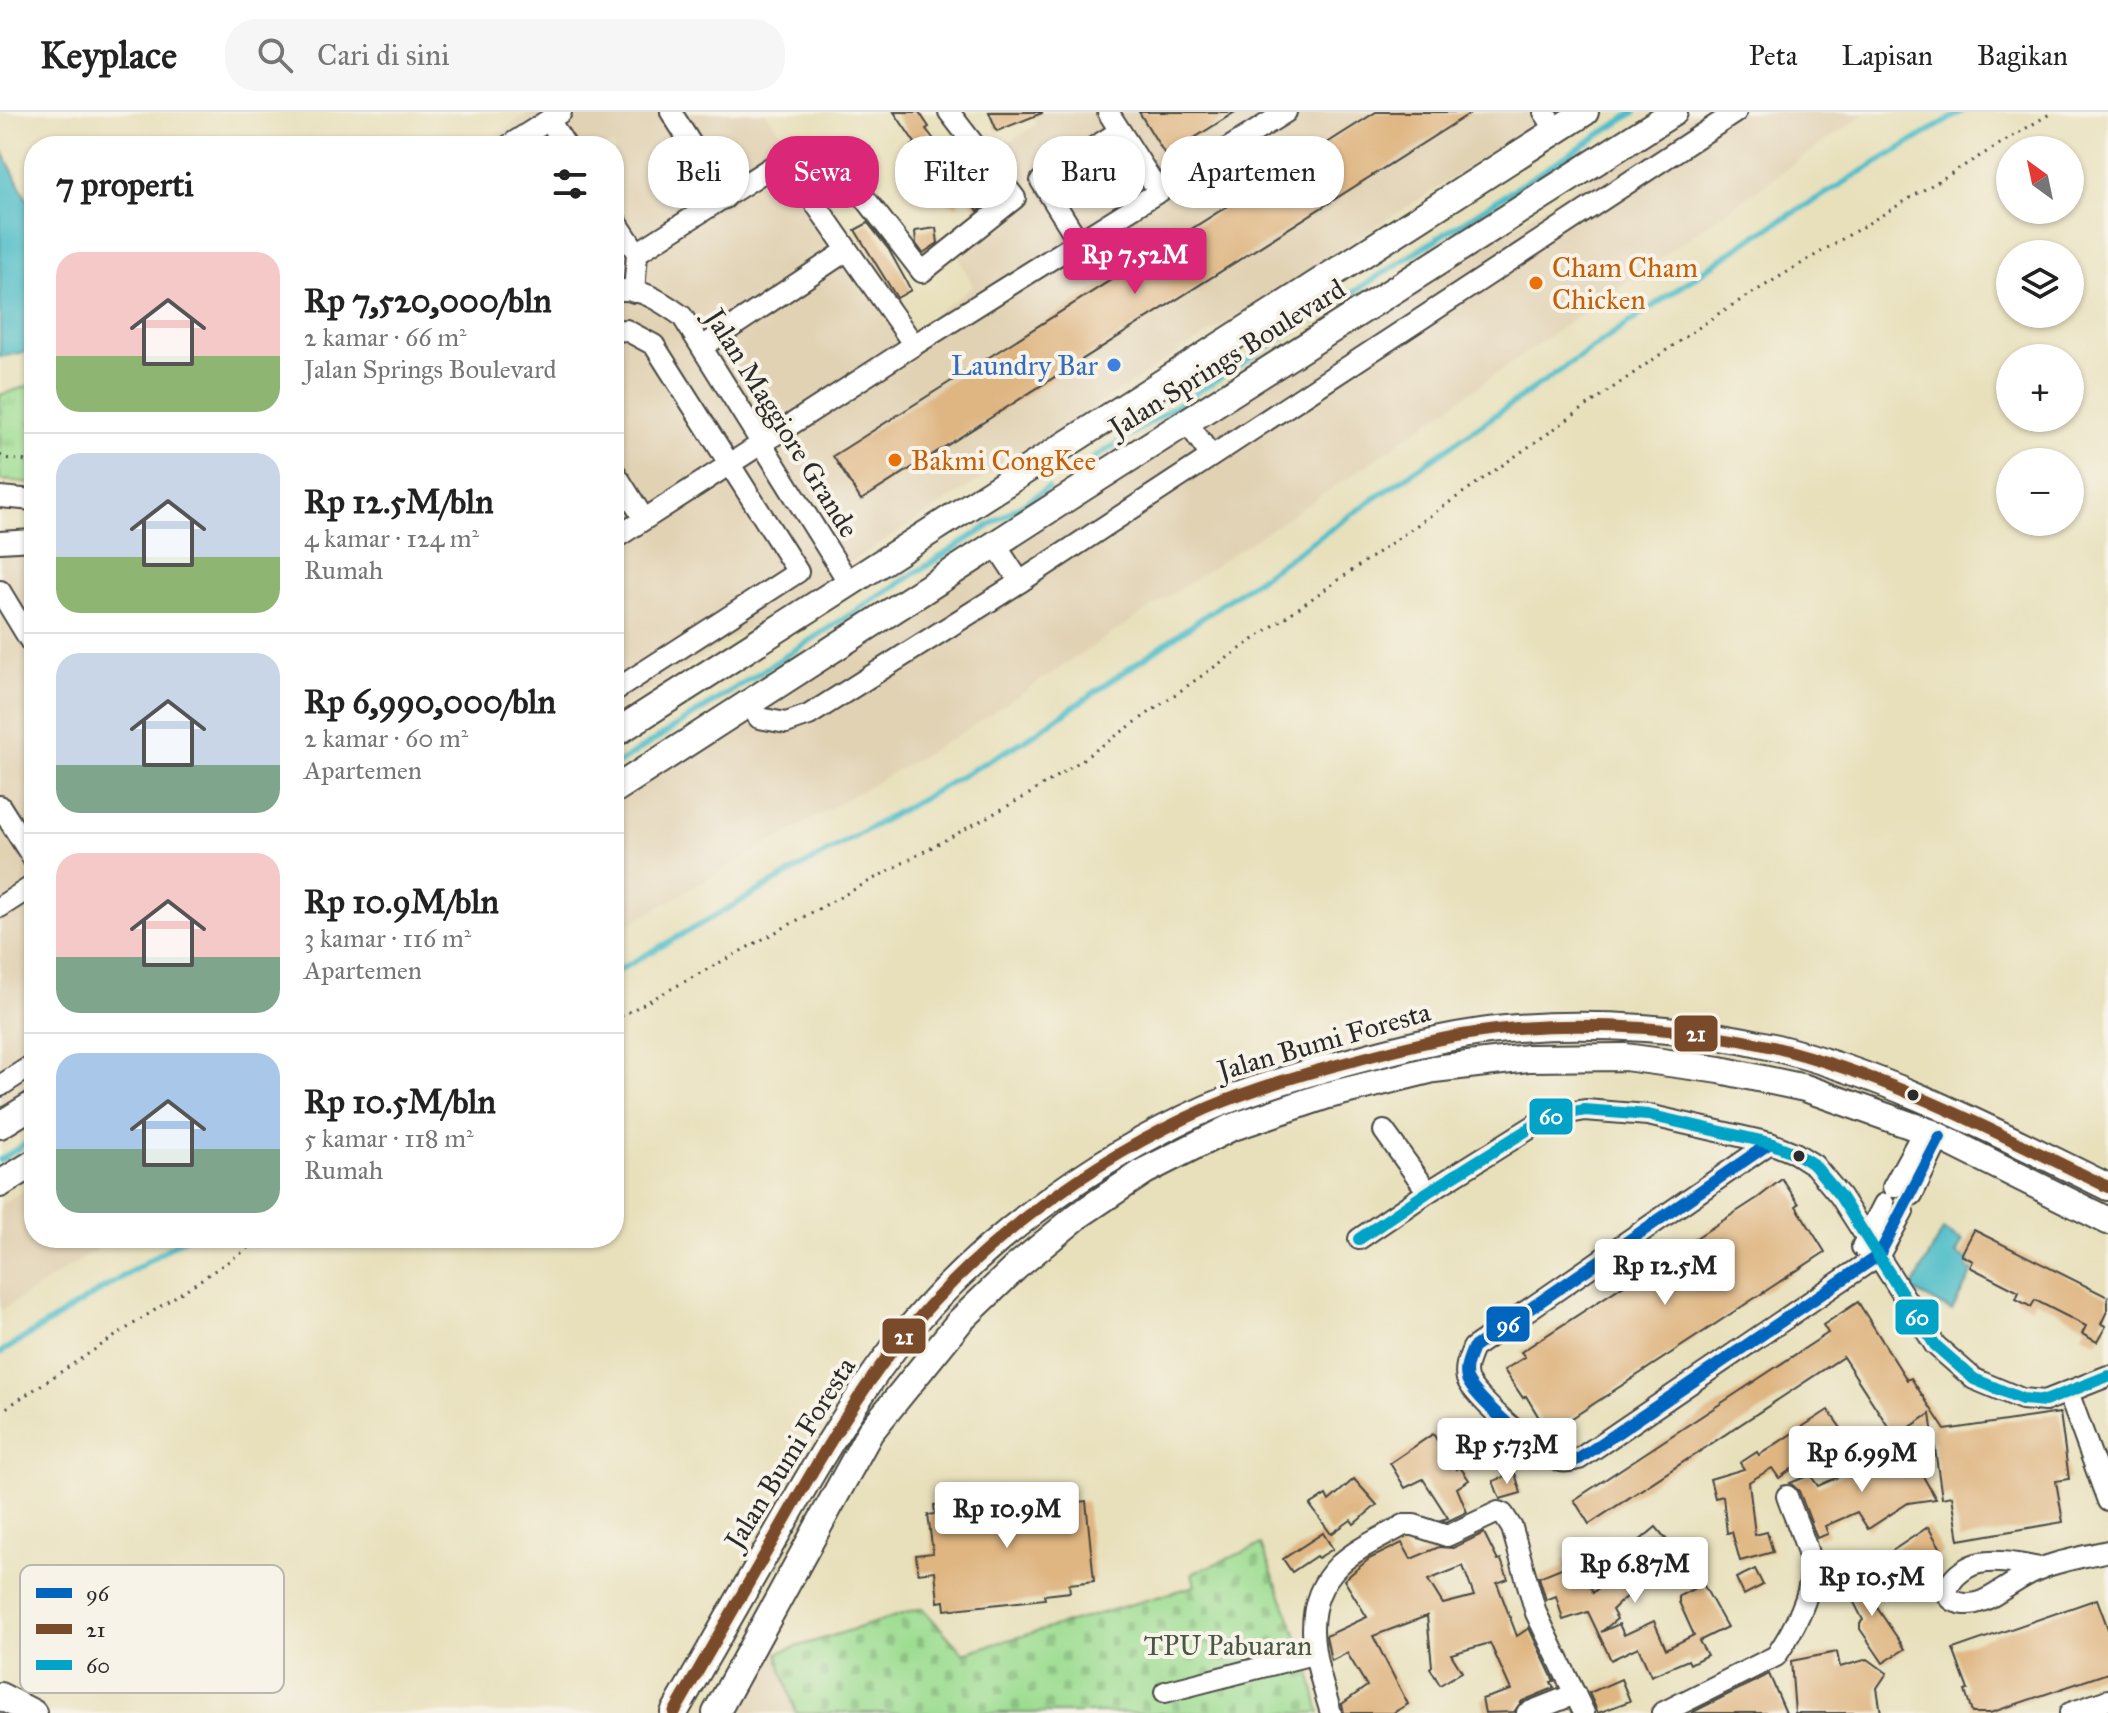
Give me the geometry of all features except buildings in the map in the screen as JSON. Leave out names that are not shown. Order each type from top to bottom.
[{"type":"main road","name":"Jalan Springs Boulevard","points":[[624,784],[754,711],[995,544],[1668,116]]},
{"type":"main road","name":"Jalan Springs Boulevard","points":[[624,728],[1054,452],[1566,117]]},
{"type":"main road","points":[[1054,452],[1081,489]]},
{"type":"main road","name":"Jalan Bumi Foresta","points":[[674,1713],[845,1415],[895,1346],[980,1257],[1065,1191],[1121,1153],[1208,1108],[1303,1074],[1429,1040],[1517,1028],[1624,1028],[1716,1037],[1826,1062],[1944,1107],[2108,1187]]},
{"type":"main road","name":"Jalan Bumi Foresta","points":[[716,1713],[870,1432],[960,1321],[1016,1267],[1079,1215],[1145,1171],[1230,1128],[1325,1096],[1434,1069],[1528,1058],[1625,1057],[1720,1070],[1805,1088],[1932,1133],[2108,1221]]},
{"type":"main road","points":[[1932,1133],[1944,1107]]},
{"type":"main road","points":[[0,1125],[24,1110]]},
{"type":"main road","points":[[0,1184],[24,1169]]},
{"type":"main road","points":[[793,1505],[822,1520]]},
{"type":"main road","points":[[0,1696],[33,1713]]},
{"type":"street","points":[[671,112],[686,136]]},
{"type":"street","points":[[873,208],[922,272],[1015,198],[949,112]]},
{"type":"street","points":[[1108,112],[1159,192]]},
{"type":"street","points":[[624,532],[914,345],[1286,112]]},
{"type":"street","points":[[754,711],[786,723],[809,715],[1020,582],[1736,112]]},
{"type":"street","points":[[524,136],[555,116],[562,136]]},
{"type":"street","points":[[1668,116],[1681,148]]},
{"type":"street","points":[[1079,242],[1041,181],[1120,131]]},
{"type":"street","points":[[749,182],[784,159],[914,345]]},
{"type":"street","points":[[624,292],[637,253],[709,208]]},
{"type":"street","points":[[624,233],[637,253]]},
{"type":"street","points":[[702,347],[846,251]]},
{"type":"street","name":"Jalan Maggiore Grande","points":[[624,292],[653,296],[682,316],[849,583]]},
{"type":"street","points":[[624,330],[654,345],[798,572],[624,685]]},
{"type":"street","points":[[1187,422],[1211,456]]},
{"type":"street","points":[[624,487],[644,519]]},
{"type":"street","points":[[0,497],[24,499]]},
{"type":"street","points":[[0,542],[24,541]]},
{"type":"street","points":[[995,544],[1020,582]]},
{"type":"street","points":[[0,591],[24,631]]},
{"type":"street","points":[[0,806],[24,844]]},
{"type":"street","points":[[0,907],[24,891]]},
{"type":"street","points":[[0,1086],[24,1070]]},
{"type":"street","points":[[1359,1239],[1548,1117],[1585,1110],[1648,1115],[1770,1143],[1814,1165],[1840,1196],[1935,1345],[1974,1379],[2022,1399],[2045,1401],[2108,1376]]},
{"type":"street","points":[[1384,1131],[1428,1192]]},
{"type":"street","points":[[1770,1143],[1473,1348],[1466,1365],[1467,1378],[1476,1393],[1540,1452],[1559,1461],[1579,1459],[1879,1255],[1898,1200],[1932,1133]]},
{"type":"street","points":[[1850,1273],[1866,1237],[1898,1200]]},
{"type":"street","points":[[2068,1392],[2108,1501]]},
{"type":"street","points":[[1662,1713],[1776,1656],[1783,1646],[1807,1596],[1811,1564],[1787,1496]]},
{"type":"street","points":[[1331,1713],[1313,1654],[1314,1606],[1338,1566],[1404,1525],[1414,1525],[1447,1536],[1500,1512],[1512,1528],[1536,1613],[1580,1704],[1527,1713]]},
{"type":"street","points":[[2041,1568],[2108,1551]]},
{"type":"street","points":[[1165,1692],[1313,1654]]},
{"type":"street","points":[[2070,1713],[2108,1700]]},
{"type":"path","points":[[624,1015],[1026,796],[1721,312],[2053,112]]},
{"type":"path","points":[[0,455],[24,461]]},
{"type":"path","points":[[0,1412],[249,1248]]},
{"type":"shaded area","points":[[531,112],[765,112],[784,136],[765,136],[765,208],[828,208],[913,330],[973,286],[957,253],[1028,201],[1017,184],[1017,137],[1037,125],[1032,112],[1556,112],[624,707],[624,136],[494,136]]},
{"type":"shaded area","points":[[1695,112],[1867,112],[1361,469],[963,732],[624,927],[624,795],[925,598]]},
{"type":"shaded area","points":[[0,532],[24,532],[24,1094],[0,1110]]},
{"type":"shaded area","points":[[24,1189],[24,1248],[99,1248],[0,1311],[0,1205]]},
{"type":"shaded area","points":[[777,1653],[796,1713],[740,1713]]},
{"type":"green space","points":[[24,387],[24,482],[0,480],[0,395]]},
{"type":"green space","name":"TPU Pabuaran","points":[[1261,1545],[1308,1664],[1320,1713],[796,1713],[777,1653],[922,1608],[963,1653],[1195,1586],[1192,1573]]},
{"type":"water","points":[[0,146],[24,194],[24,352],[0,357]]},
{"type":"water","points":[[1943,1230],[1963,1241],[1956,1254],[1970,1262],[1967,1268],[1973,1271],[1952,1311],[1911,1290]]},
{"type":"waterway","points":[[1091,460],[1635,112]]},
{"type":"waterway","points":[[624,967],[1027,739],[1750,239],[1961,112]]},
{"type":"waterway","points":[[624,760],[1048,488]]},
{"type":"waterway","points":[[0,1160],[24,1144]]},
{"type":"waterway","points":[[0,1353],[169,1248]]},
{"type":"transit line","name":"21","points":[[674,1713],[836,1433],[894,1348],[925,1311],[959,1275],[997,1242],[1078,1180],[1164,1129],[1245,1093],[1379,1054],[1477,1033],[1580,1026],[1678,1031],[1773,1047],[1860,1074],[1944,1108],[2108,1187]]},
{"type":"transit line","name":"60","points":[[1359,1239],[1548,1117],[1585,1110],[1648,1115],[1770,1143],[1814,1165],[1840,1196],[1935,1345],[1974,1379],[2022,1399],[2045,1401],[2108,1376]]},
{"type":"transit line","name":"96","points":[[1770,1143],[1473,1348],[1466,1371],[1472,1388],[1539,1449],[1561,1461],[1579,1459],[1879,1255],[1940,1137]]},
{"type":"place","name":"Cham Cham Chicken","points":[[1536,283]]},
{"type":"place","name":"Laundry Bar","points":[[1114,365]]},
{"type":"place","name":"Bakmi CongKee","points":[[895,460]]}]
